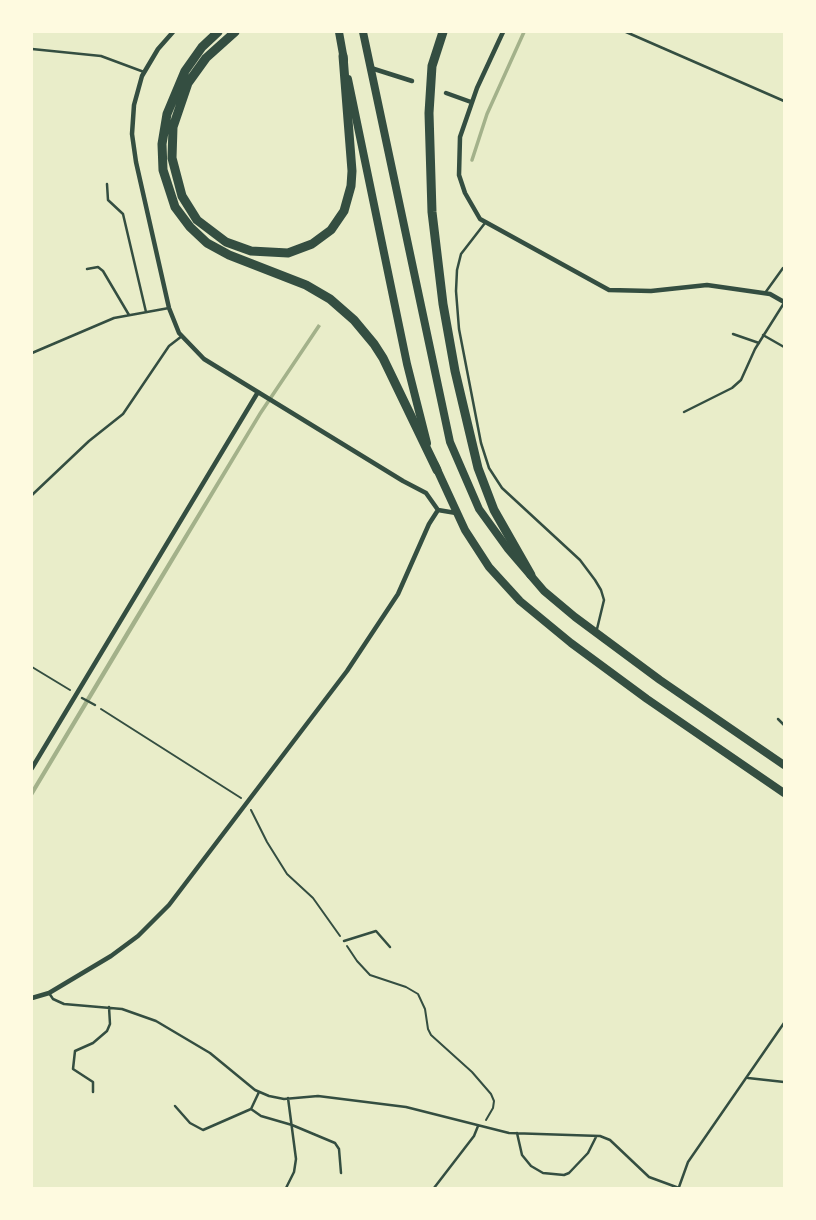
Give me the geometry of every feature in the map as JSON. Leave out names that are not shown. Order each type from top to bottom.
[{"type":"highway","points":[[218,32],[202,47],[185,71],[167,114],[162,144],[163,170],[175,206],[190,227],[207,243],[229,256],[306,285],[330,299],[354,320],[383,358],[456,513],[489,567],[520,600],[571,643],[647,699],[785,793]]},
{"type":"highway","points":[[235,32],[206,58],[188,83],[173,127],[172,158],[182,196],[197,220],[226,242],[262,253],[288,253],[312,244],[331,230],[344,212],[352,171],[340,32]]},
{"type":"highway","points":[[363,32],[450,442],[479,509],[508,549],[544,591],[660,680],[785,765]]},
{"type":"highway","points":[[443,32],[432,66],[429,113],[432,212],[443,304],[478,468],[494,510],[531,575]]},
{"type":"highway","points":[[343,56],[407,364],[418,412],[437,470]]},
{"type":"street","points":[[173,32],[158,49],[145,72],[134,105],[132,134],[173,322],[204,359],[426,493],[438,510],[456,513]]},
{"type":"street","points":[[503,32],[471,102],[460,136],[459,175],[473,210],[485,223],[609,290],[651,291],[706,285],[765,293],[785,302]]},
{"type":"street","points":[[371,68],[412,81]]},
{"type":"street","points":[[446,93],[471,102]]},
{"type":"street","points":[[32,768],[80,696],[260,393]]},
{"type":"street","points":[[32,998],[49,993],[111,956],[138,936],[169,905],[347,671],[398,594],[429,524],[438,510]]},
{"type":"lane","points":[[626,32],[785,101]]},
{"type":"lane","points":[[32,49],[101,56],[145,72]]},
{"type":"lane","points":[[107,184],[108,200],[123,214],[146,312]]},
{"type":"lane","points":[[485,223],[461,254],[456,291],[459,329],[481,443],[489,468],[502,488],[580,560],[595,580],[604,600],[596,633]]},
{"type":"lane","points":[[87,269],[98,267],[103,271],[129,315]]},
{"type":"lane","points":[[765,293],[783,268]]},
{"type":"lane","points":[[684,412],[732,388],[741,380],[763,335],[785,302]]},
{"type":"lane","points":[[32,353],[101,323],[169,308]]},
{"type":"lane","points":[[733,334],[759,343]]},
{"type":"lane","points":[[32,495],[89,441],[123,414],[169,346],[182,335]]},
{"type":"lane","points":[[763,335],[785,347]]},
{"type":"lane","points":[[80,696],[95,705]]},
{"type":"lane","points":[[778,719],[785,725]]},
{"type":"lane","points":[[344,941],[376,930],[390,947]]},
{"type":"lane","points":[[49,993],[53,999],[64,1004],[109,1007],[156,1021],[210,1053],[260,1092],[277,1098],[318,1096],[406,1107],[502,1132],[596,1136],[611,1140],[649,1177],[679,1188],[688,1162],[785,1023]]},
{"type":"lane","points":[[93,1091],[93,1082],[75,1073],[74,1057],[78,1048],[93,1043],[107,1031],[110,1024],[109,1007]]},
{"type":"lane","points":[[748,1077],[785,1082]]},
{"type":"lane","points":[[175,1107],[190,1123],[203,1130],[251,1109],[260,1092]]},
{"type":"lane","points":[[286,1188],[294,1172],[296,1159],[288,1098]]},
{"type":"lane","points":[[251,1109],[272,1121],[292,1125],[335,1143],[339,1149],[341,1173]]},
{"type":"lane","points":[[434,1188],[474,1136],[479,1124]]},
{"type":"lane","points":[[517,1133],[522,1155],[531,1166],[544,1173],[564,1175],[588,1153],[596,1136]]},
{"type":"path","points":[[32,667],[80,696]]},
{"type":"path","points":[[95,705],[248,803],[280,863],[313,898],[356,961],[370,975],[418,994],[425,1009],[431,1035],[472,1072],[491,1094],[493,1108],[479,1124]]},
{"type":"shaded area","points":[[318,324],[321,326],[262,414],[32,797],[32,789],[133,620],[259,412]]},
{"type":"waterway","points":[[472,160],[487,114],[524,32]]}]
